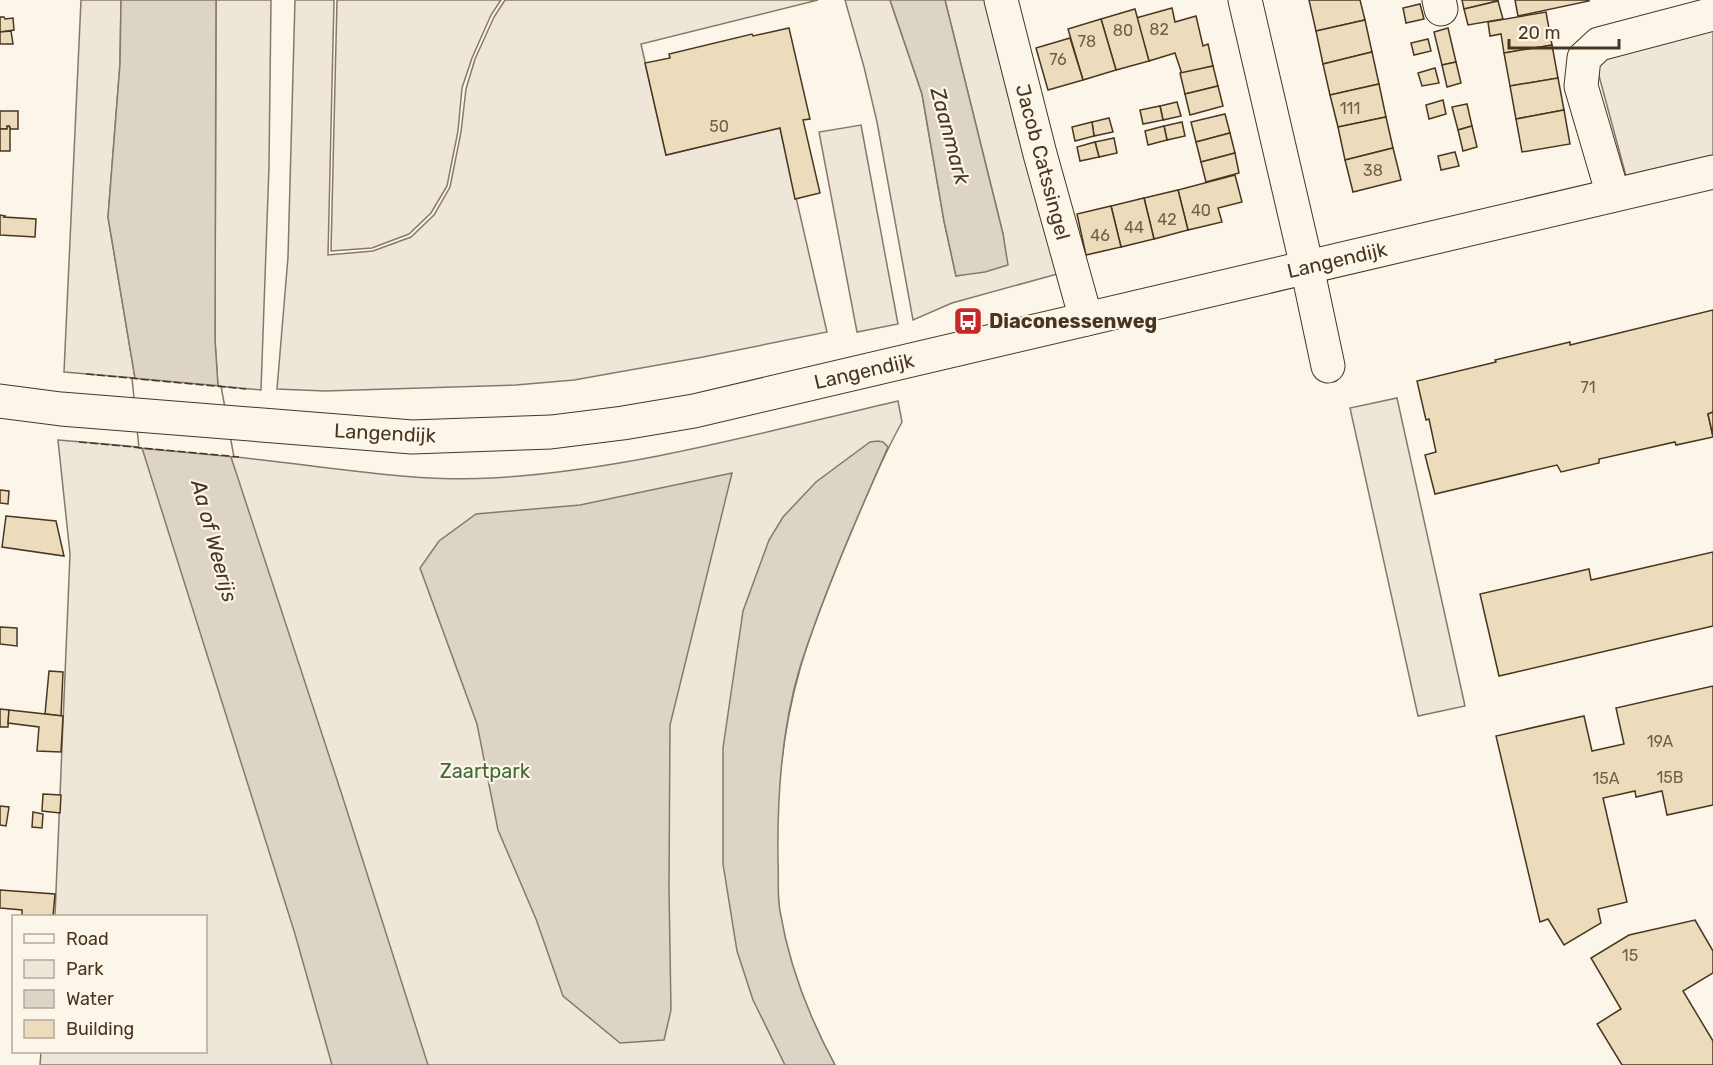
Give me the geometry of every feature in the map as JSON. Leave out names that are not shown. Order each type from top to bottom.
[{"type":"street","points":[[1245,0],[1328,366]]},
{"type":"street","name":"Jacob Catssingel","points":[[1006,1],[1040,154],[1086,319]]},
{"type":"street","points":[[1613,195],[1581,86],[1584,58],[1599,44],[1713,14]]},
{"type":"street","name":"Langendijk","points":[[0,401],[61,409],[412,437],[551,432],[623,423],[705,408],[1713,172]]},
{"type":"green space","points":[[81,0],[121,0],[120,64],[108,217],[135,378],[64,372]]},
{"type":"green space","points":[[216,0],[271,0],[269,166],[261,390],[218,386],[215,340]]},
{"type":"green space","points":[[295,0],[334,0],[328,255],[373,251],[411,237],[434,215],[450,187],[461,132],[466,89],[475,59],[494,17],[505,0],[818,0],[641,44],[666,155],[780,128],[827,332],[574,380],[516,385],[325,391],[277,389],[288,257]]},
{"type":"green space","points":[[337,0],[501,0],[491,15],[462,88],[458,131],[447,186],[431,213],[409,234],[372,248],[331,251]]},
{"type":"green space","points":[[845,0],[890,0],[922,94],[956,276],[1007,265],[1003,234],[945,0],[986,0],[1061,273],[952,303],[913,320],[877,122]]},
{"type":"green space","points":[[1713,18],[1713,155],[1626,176],[1591,46]]},
{"type":"green space","points":[[861,125],[898,324],[857,332],[819,132]]},
{"type":"green space","name":"Zaartpark","points":[[898,401],[902,422],[856,520],[814,625],[793,697],[782,757],[776,848],[782,926],[800,988],[835,1065],[40,1065],[41,1053],[207,1053],[207,915],[55,915],[70,554],[58,440],[386,474],[466,479],[543,474],[594,467],[747,437]]},
{"type":"shaded area","points":[[1397,398],[1465,706],[1418,716],[1350,408]]},
{"type":"water","name":"Aa of Weerijs","points":[[121,0],[216,0],[215,340],[218,386],[231,457],[428,1065],[332,1065],[295,934],[142,448],[135,378],[108,217],[120,64]]},
{"type":"water","name":"Zaanmark","points":[[890,0],[945,0],[1003,234],[1008,265],[985,272],[956,276],[922,94]]},
{"type":"water","points":[[878,441],[888,447],[830,584],[800,667],[784,739],[780,788],[778,893],[784,931],[801,990],[835,1065],[785,1065],[753,1000],[737,951],[723,864],[723,748],[743,611],[769,540],[783,517],[816,482],[870,442]]},
{"type":"water","points":[[732,473],[670,725],[671,1010],[664,1040],[620,1043],[563,996],[536,919],[498,830],[477,724],[420,568],[439,541],[476,514],[580,505]]},
{"type":"pier","points":[[132,378],[221,386],[234,457],[139,448]]},
{"type":"building","points":[[1309,0],[1360,0],[1365,20],[1316,31]]},
{"type":"building","points":[[1462,0],[1498,0],[1498,1],[1464,9]]},
{"type":"building","points":[[1515,0],[1589,0],[1589,1],[1518,16]]},
{"type":"building","points":[[1498,1],[1503,19],[1468,25],[1464,9]]},
{"type":"building","points":[[1420,4],[1424,19],[1406,23],[1403,8]]},
{"type":"building","points":[[1172,8],[1175,22],[1196,16],[1203,46],[1208,44],[1213,66],[1182,74],[1175,53],[1149,61],[1136,18]]},
{"type":"building","points":[[1135,9],[1149,61],[1116,70],[1101,19]]},
{"type":"building","points":[[1546,12],[1552,45],[1504,53],[1501,34],[1490,36],[1488,22]]},
{"type":"building","points":[[0,17],[13,18],[14,30],[0,32]]},
{"type":"building","points":[[1101,19],[1116,70],[1083,80],[1068,29]]},
{"type":"building","points":[[1365,20],[1372,52],[1323,64],[1316,31]]},
{"type":"building","points":[[789,28],[810,119],[803,120],[820,193],[795,199],[780,128],[666,155],[645,63],[670,58],[669,54],[752,34],[753,36]]},
{"type":"building","points":[[1448,28],[1456,62],[1442,65],[1434,32]]},
{"type":"building","points":[[11,31],[13,44],[0,44],[0,32]]},
{"type":"building","points":[[1070,38],[1083,80],[1048,90],[1036,48]]},
{"type":"building","points":[[1428,39],[1431,51],[1414,55],[1411,43]]},
{"type":"building","points":[[1552,45],[1558,78],[1510,86],[1504,53]]},
{"type":"building","points":[[1372,52],[1379,84],[1330,95],[1323,64]]},
{"type":"building","points":[[1456,62],[1461,83],[1447,87],[1442,65]]},
{"type":"building","points":[[1213,66],[1218,86],[1185,94],[1180,73]]},
{"type":"building","points":[[1435,68],[1439,83],[1422,86],[1418,73]]},
{"type":"building","points":[[1558,78],[1564,110],[1516,119],[1510,86]]},
{"type":"building","points":[[1379,84],[1386,117],[1338,127],[1330,95]]},
{"type":"building","points":[[1218,86],[1223,106],[1190,115],[1185,94]]},
{"type":"building","points":[[1443,100],[1446,114],[1429,119],[1426,105]]},
{"type":"building","points":[[1177,102],[1181,116],[1163,120],[1160,106]]},
{"type":"building","points":[[1467,104],[1472,126],[1458,130],[1452,107]]},
{"type":"building","points":[[1160,106],[1163,120],[1143,124],[1140,110]]},
{"type":"building","points":[[1564,110],[1570,144],[1522,152],[1516,119]]},
{"type":"building","points":[[0,111],[18,111],[18,129],[10,129],[9,126],[7,129],[0,129]]},
{"type":"building","points":[[1225,114],[1230,133],[1196,142],[1191,122]]},
{"type":"building","points":[[1386,117],[1393,148],[1345,160],[1338,127]]},
{"type":"building","points":[[1109,118],[1113,132],[1094,136],[1092,122]]},
{"type":"building","points":[[1092,122],[1094,136],[1075,141],[1072,127]]},
{"type":"building","points":[[1182,122],[1185,136],[1167,140],[1164,126]]},
{"type":"building","points":[[7,126],[10,127],[10,151],[0,151],[0,129],[7,129]]},
{"type":"building","points":[[1164,126],[1167,140],[1148,145],[1145,131]]},
{"type":"building","points":[[1472,126],[1477,147],[1463,151],[1458,130]]},
{"type":"building","points":[[1230,133],[1235,153],[1201,162],[1196,142]]},
{"type":"building","points":[[1114,138],[1117,153],[1099,157],[1095,142]]},
{"type":"building","points":[[1095,142],[1099,157],[1080,161],[1077,147]]},
{"type":"building","points":[[1393,148],[1401,180],[1353,192],[1345,160]]},
{"type":"building","points":[[1455,152],[1459,166],[1441,170],[1438,156]]},
{"type":"building","points":[[1235,153],[1239,173],[1206,182],[1201,162]]},
{"type":"building","points":[[1235,175],[1242,202],[1218,208],[1222,222],[1188,230],[1178,190]]},
{"type":"building","points":[[1178,190],[1188,230],[1154,239],[1144,198]]},
{"type":"building","points":[[1144,198],[1154,239],[1121,247],[1111,206]]},
{"type":"building","points":[[1111,206],[1121,247],[1086,255],[1077,214]]},
{"type":"building","points":[[0,215],[36,219],[35,237],[0,235]]},
{"type":"building","points":[[1713,310],[1713,412],[1708,414],[1713,437],[1676,445],[1675,442],[1599,459],[1599,463],[1561,472],[1557,465],[1435,494],[1425,455],[1436,452],[1417,381],[1570,342],[1570,345]]},
{"type":"building","points":[[1713,412],[1713,436],[1708,414]]},
{"type":"building","points":[[0,490],[9,491],[8,504],[0,503]]},
{"type":"building","points":[[6,516],[56,521],[64,556],[2,547]]},
{"type":"building","points":[[1713,552],[1713,626],[1499,676],[1480,594],[1589,569],[1591,580]]},
{"type":"building","points":[[0,627],[17,628],[17,646],[0,644]]},
{"type":"building","points":[[49,671],[63,672],[61,716],[45,714]]},
{"type":"building","points":[[1713,686],[1713,805],[1667,815],[1662,791],[1636,797],[1635,791],[1603,798],[1627,902],[1598,909],[1601,923],[1564,945],[1548,919],[1540,922],[1496,736],[1584,716],[1592,751],[1624,744],[1616,708]]},
{"type":"building","points":[[0,709],[9,710],[8,727],[0,727]]},
{"type":"building","points":[[9,710],[63,716],[61,752],[37,751],[39,727],[8,723]]},
{"type":"building","points":[[43,794],[61,795],[60,813],[42,811]]},
{"type":"building","points":[[0,806],[9,807],[6,826],[0,825]]},
{"type":"building","points":[[33,812],[43,814],[42,828],[32,827]]},
{"type":"building","points":[[0,890],[55,894],[53,915],[22,915],[22,910],[0,908]]},
{"type":"building","points":[[1695,920],[1713,951],[1713,973],[1683,991],[1713,1041],[1713,1065],[1622,1065],[1597,1024],[1621,1009],[1591,958],[1629,935]]},
{"type":"fence","points":[[86,374],[246,389]]},
{"type":"fence","points":[[79,442],[239,457]]},
{"type":"place","name":"Diaconessenweg","points":[[968,321]]}]
